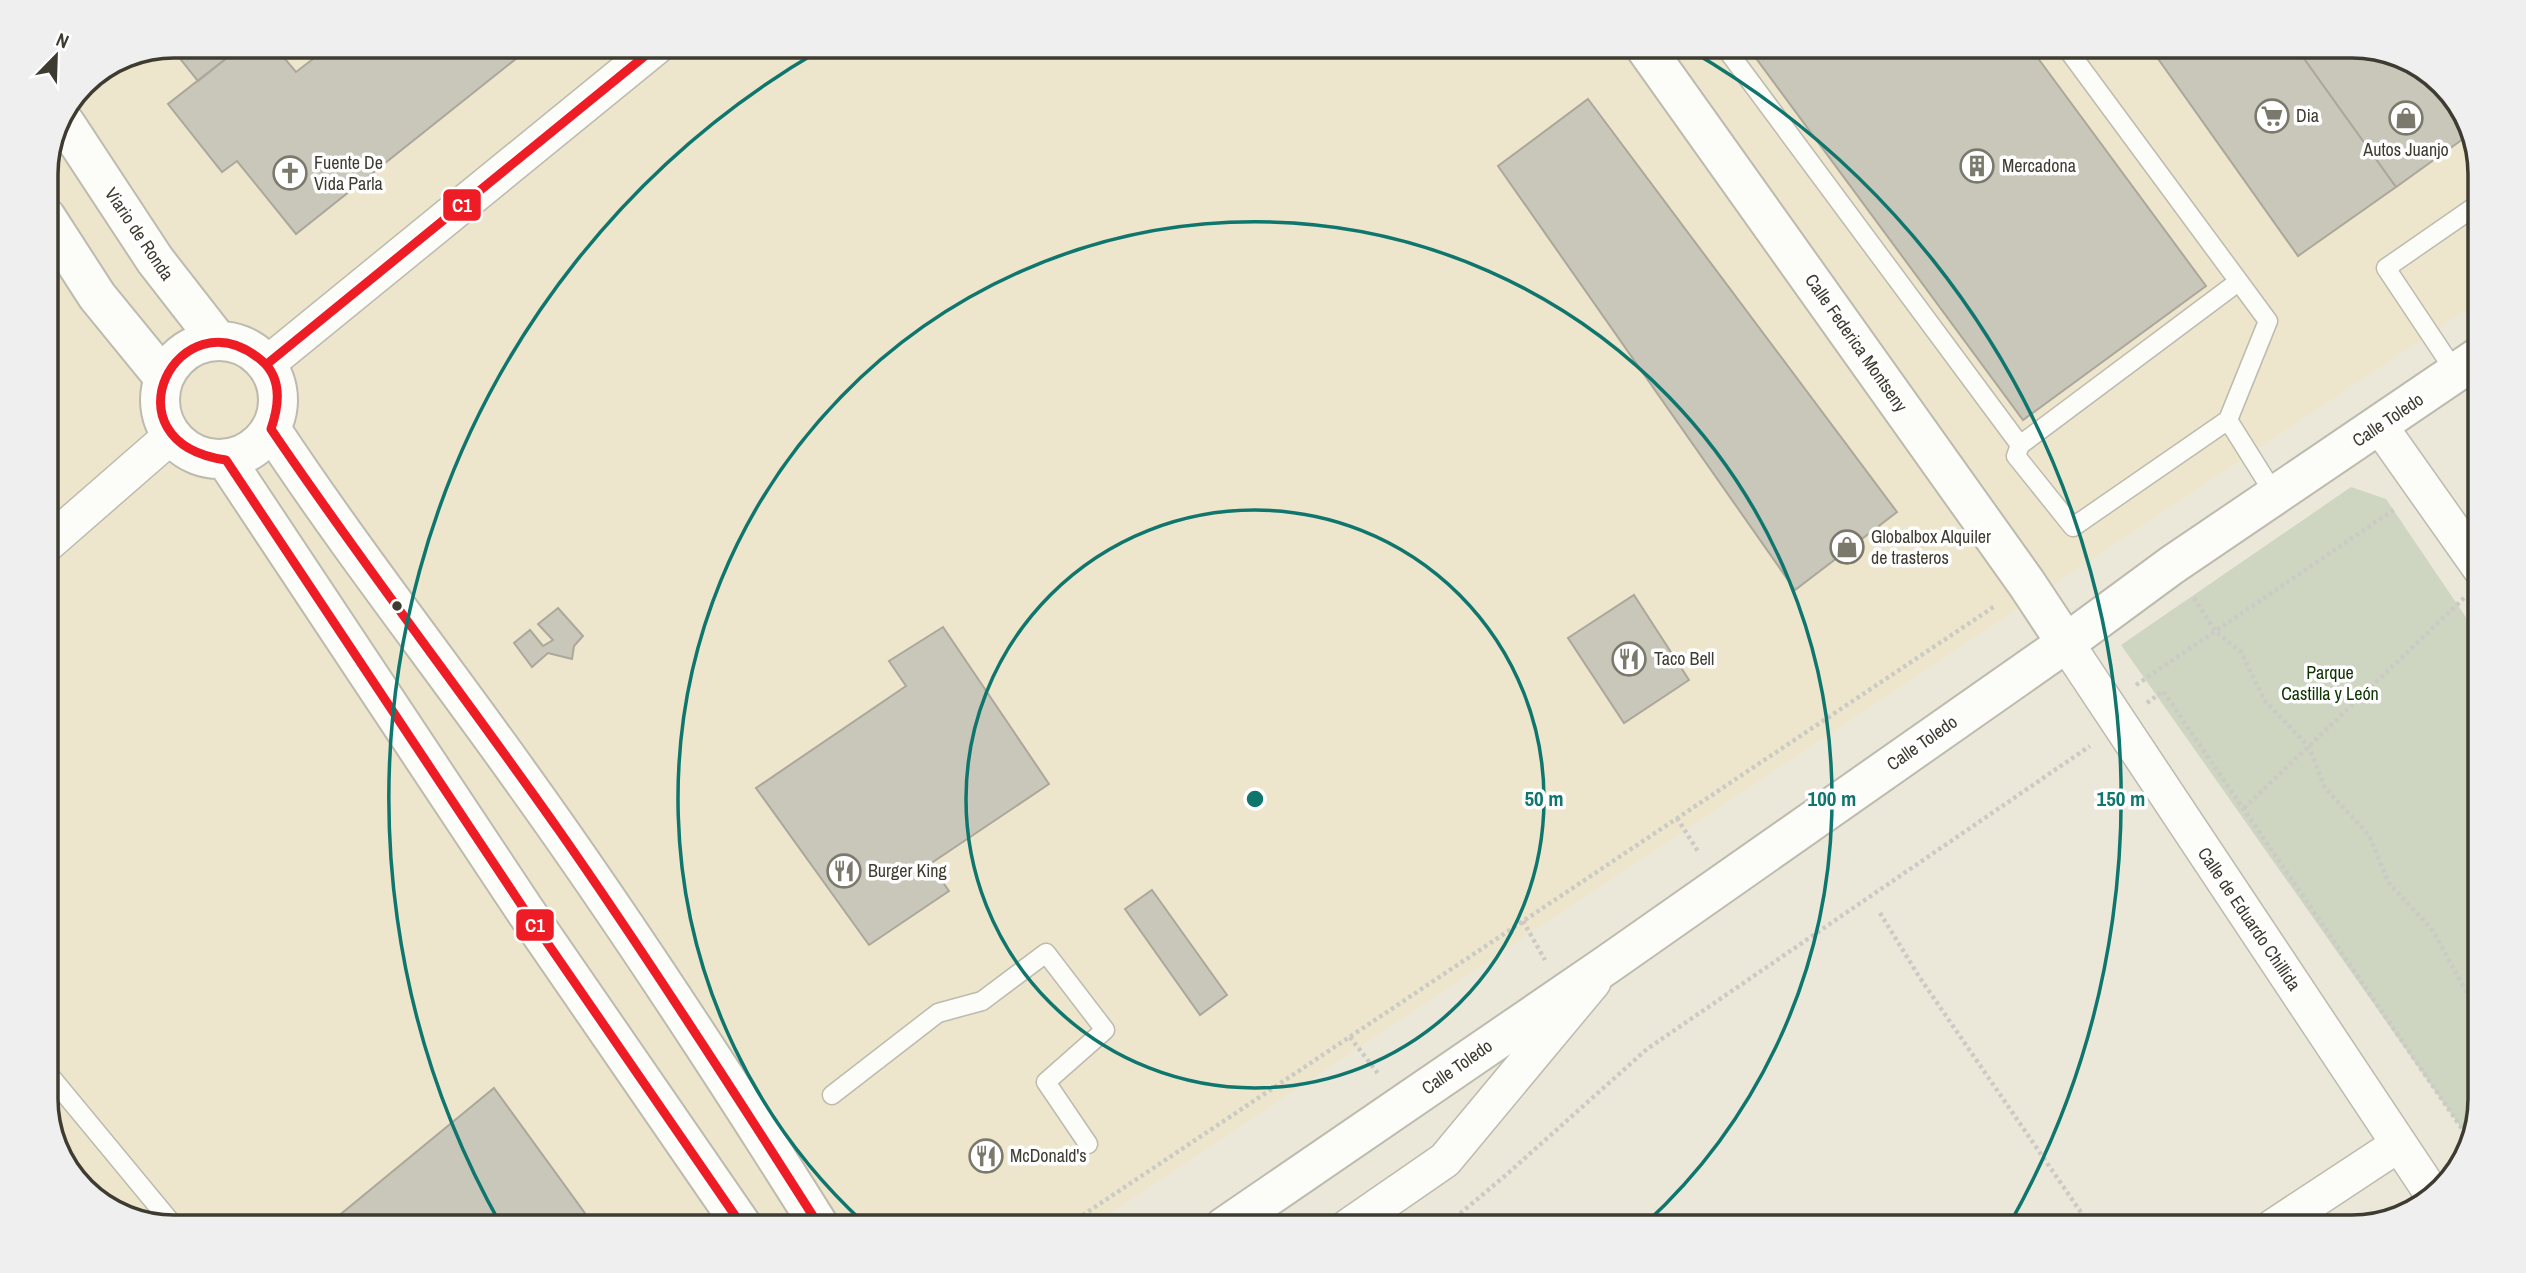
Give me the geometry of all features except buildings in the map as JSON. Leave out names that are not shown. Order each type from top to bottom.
[{"type":"main road","name":"Calle Federica Montseny","points":[[1653,58],[2027,584],[2066,643]]},
{"type":"main road","name":"Viario de Ronda","points":[[68,128],[155,260],[218,341]]},
{"type":"main road","points":[[58,236],[97,296],[164,378]]},
{"type":"main road","points":[[218,341],[245,347],[267,364],[277,384],[278,407],[271,429],[260,443],[244,454],[226,460],[206,458],[187,450],[171,436],[162,418],[159,398],[164,378],[176,359],[195,346],[218,341]]},
{"type":"main road","name":"Calle Toledo","points":[[1243,1215],[1608,964],[2066,643],[2172,565],[2468,365]]},
{"type":"main road","points":[[271,429],[319,502],[520,775],[613,911],[812,1215]]},
{"type":"main road","points":[[226,460],[524,909],[735,1215]]},
{"type":"street","points":[[267,364],[642,58]]},
{"type":"street","points":[[2379,425],[2419,484],[2468,566]]},
{"type":"street","points":[[58,535],[171,436]]},
{"type":"street","name":"Calle de Eduardo Chillida","points":[[2066,643],[2428,1187]]},
{"type":"street","points":[[1365,1215],[1445,1160],[1608,964]]},
{"type":"street","points":[[2291,1215],[2399,1144]]},
{"type":"lane","points":[[1733,58],[2020,444]]},
{"type":"lane","points":[[2073,58],[2268,321],[2228,420],[2073,527],[2016,456],[2020,444],[2238,282]]},
{"type":"lane","points":[[2468,211],[2386,268],[2468,365]]},
{"type":"lane","points":[[2228,420],[2276,495]]},
{"type":"lane","points":[[832,1095],[939,1013],[982,1000],[1046,953],[1105,1030],[1046,1082],[1088,1144]]},
{"type":"lane","points":[[58,1086],[165,1214]]},
{"type":"path","points":[[1458,1215],[1647,1049],[2113,715],[2216,632],[2394,510],[2419,484]]},
{"type":"path","points":[[2172,565],[2216,632],[2241,652],[2265,701],[2309,747],[2325,788],[2370,835],[2388,882],[2433,931],[2468,995]]},
{"type":"path","points":[[1083,1215],[2027,584]]},
{"type":"path","points":[[2244,808],[2309,747],[2468,587]]},
{"type":"path","points":[[2113,715],[2163,691],[2463,1131]]},
{"type":"path","points":[[1880,913],[1920,978],[2083,1215]]},
{"type":"path","points":[[1350,1037],[1402,1106]]},
{"type":"shaded area","points":[[174,58],[2352,58],[2382,62],[2404,70],[2429,86],[2449,109],[2456,122],[2462,136],[2468,166],[2468,309],[1107,1215],[158,1214],[122,1203],[97,1187],[77,1164],[64,1137],[58,1107],[58,166],[70,122],[82,103],[97,86],[136,64]]},
{"type":"green space","name":"Parque Castilla y León","points":[[2351,487],[2386,499],[2468,620],[2468,1100],[2463,1131],[2121,645]]},
{"type":"transit line","name":"C1","points":[[267,364],[642,58]]},
{"type":"transit line","name":"C1","points":[[735,1215],[524,909],[226,460],[188,448],[167,427],[161,403],[166,378],[181,357],[203,344],[231,344],[261,360],[268,367],[273,375],[277,393],[271,429],[592,878],[812,1215]]},
{"type":"place","name":"Dia","points":[[2272,116]]},
{"type":"place","name":"Autos Juanjo","points":[[2406,118]]},
{"type":"place","name":"Mercadona","points":[[1977,166]]},
{"type":"place","name":"Fuente De Vida Parla","points":[[290,173]]},
{"type":"place","name":"Globalbox Alquiler de trasteros","points":[[1847,547]]},
{"type":"place","name":"Taco Bell","points":[[1629,659]]},
{"type":"place","name":"Burger King","points":[[844,871]]},
{"type":"place","name":"McDonald's","points":[[986,1156]]}]
